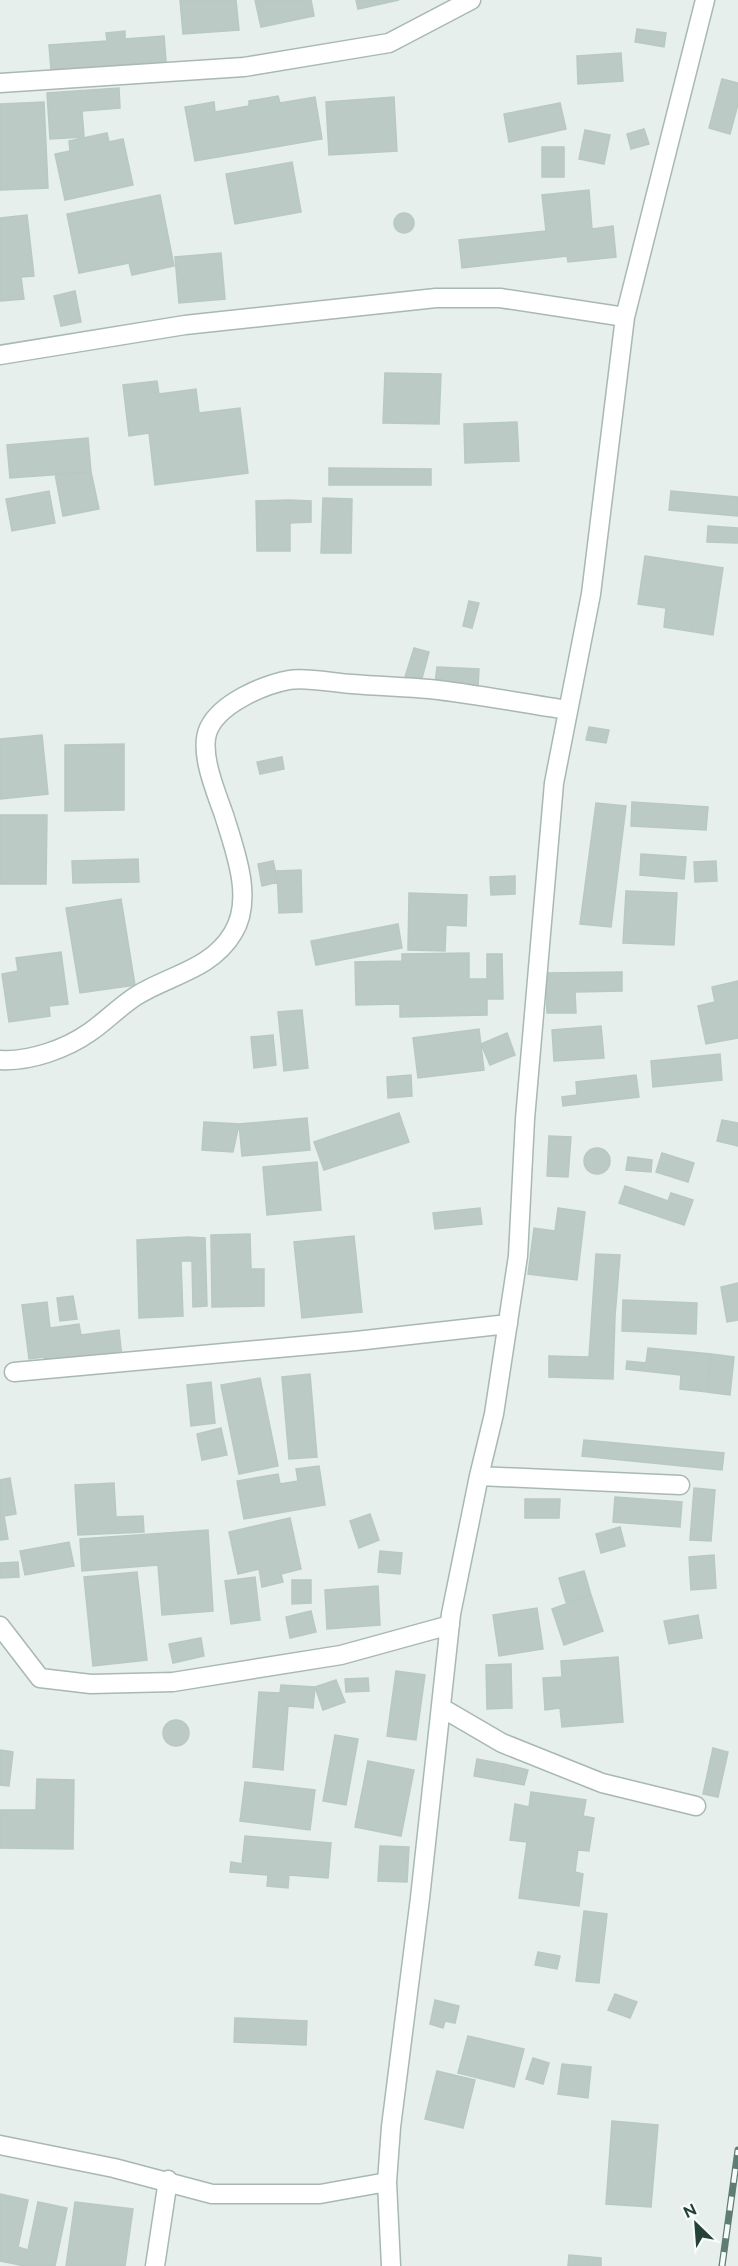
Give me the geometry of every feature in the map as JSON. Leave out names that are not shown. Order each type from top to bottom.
[{"type":"street","points":[[0,83],[244,67],[389,43],[471,0]]},
{"type":"street","points":[[391,2266],[387,2182],[391,2127],[450,1625],[479,1476],[494,1414],[518,1256],[525,1119],[554,783],[591,594],[625,317],[705,0]]},
{"type":"street","points":[[0,355],[185,325],[436,298],[500,298],[625,317]]},
{"type":"street","points":[[0,1060],[10,1061],[44,1054],[88,1033],[139,994],[211,959],[233,935],[241,917],[243,890],[234,847],[211,777],[206,747],[209,728],[222,713],[242,697],[256,689],[291,680],[429,689],[568,710]]},
{"type":"street","points":[[14,1371],[356,1341],[508,1324]]},
{"type":"street","points":[[479,1476],[680,1485]]},
{"type":"street","points":[[0,1626],[40,1678],[91,1684],[173,1682],[341,1656],[450,1625]]},
{"type":"street","points":[[442,1708],[502,1743],[602,1783],[696,1806]]},
{"type":"street","points":[[0,2145],[168,2180],[212,2194],[320,2194],[387,2182]]},
{"type":"street","points":[[155,2266],[168,2180]]},
{"type":"building","points":[[180,0],[236,0],[239,30],[183,34]]},
{"type":"building","points":[[255,0],[311,0],[314,16],[261,27]]},
{"type":"building","points":[[356,0],[399,0],[358,9]]},
{"type":"building","points":[[637,29],[666,33],[664,47],[635,42]]},
{"type":"building","points":[[125,31],[125,39],[164,36],[166,61],[51,70],[49,45],[107,41],[106,33]]},
{"type":"building","points":[[621,53],[623,81],[578,84],[577,56]]},
{"type":"building","points":[[722,79],[738,83],[738,104],[730,134],[709,128]]},
{"type":"building","points":[[119,88],[120,108],[82,111],[84,137],[50,139],[47,93]]},
{"type":"building","points":[[278,96],[280,103],[315,97],[322,139],[195,161],[185,107],[214,102],[215,112],[249,106],[249,101]]},
{"type":"building","points":[[394,97],[397,151],[329,155],[326,102]]},
{"type":"building","points":[[44,102],[48,188],[0,190],[0,104]]},
{"type":"building","points":[[560,103],[566,129],[509,142],[504,114]]},
{"type":"building","points":[[644,129],[649,144],[631,149],[627,134]]},
{"type":"building","points":[[585,130],[610,135],[604,164],[579,159]]},
{"type":"building","points":[[107,133],[109,142],[123,139],[133,185],[65,200],[55,154],[70,151],[69,141]]},
{"type":"building","points":[[542,147],[564,147],[564,177],[542,177]]},
{"type":"building","points":[[292,162],[301,212],[235,224],[226,174]]},
{"type":"building","points":[[589,190],[592,229],[613,226],[616,257],[568,262],[567,256],[462,268],[459,240],[546,231],[542,195]]},
{"type":"building","points":[[160,195],[174,266],[132,275],[129,263],[79,273],[67,214]]},
{"type":"building","points":[[404,213],[411,216],[414,223],[411,230],[404,233],[397,230],[394,223],[397,216]]},
{"type":"building","points":[[27,215],[34,276],[21,277],[24,299],[0,301],[0,218]]},
{"type":"building","points":[[221,253],[225,299],[179,303],[175,257]]},
{"type":"building","points":[[75,291],[81,322],[61,326],[54,296]]},
{"type":"building","points":[[385,373],[441,374],[439,424],[383,423]]},
{"type":"building","points":[[157,381],[159,394],[196,389],[199,413],[240,408],[248,473],[155,485],[149,433],[129,436],[123,385]]},
{"type":"building","points":[[517,422],[519,461],[465,463],[464,424]]},
{"type":"building","points":[[88,438],[91,472],[10,478],[7,445]]},
{"type":"building","points":[[329,468],[431,469],[431,485],[329,485]]},
{"type":"building","points":[[91,472],[99,509],[63,516],[55,474]]},
{"type":"building","points":[[49,491],[55,523],[12,531],[6,499]]},
{"type":"building","points":[[671,491],[738,497],[738,516],[669,510]]},
{"type":"building","points":[[323,498],[352,499],[351,553],[321,553]]},
{"type":"building","points":[[256,501],[311,501],[311,522],[290,523],[290,551],[257,551]]},
{"type":"building","points":[[708,526],[738,528],[738,543],[707,542]]},
{"type":"building","points":[[645,556],[723,568],[713,635],[664,627],[666,608],[638,604]]},
{"type":"building","points":[[469,601],[479,603],[472,628],[463,626]]},
{"type":"building","points":[[414,648],[429,652],[421,682],[405,677]]},
{"type":"building","points":[[437,667],[479,669],[478,687],[435,684]]},
{"type":"building","points":[[589,727],[609,730],[606,743],[586,740]]},
{"type":"building","points":[[42,735],[48,794],[0,799],[0,739]]},
{"type":"building","points":[[124,744],[124,810],[65,811],[65,745]]},
{"type":"building","points":[[282,757],[284,769],[260,774],[257,762]]},
{"type":"building","points":[[632,802],[708,807],[706,830],[631,826]]},
{"type":"building","points":[[596,803],[626,806],[611,927],[580,924]]},
{"type":"building","points":[[0,815],[47,815],[46,884],[0,884]]},
{"type":"building","points":[[641,854],[686,857],[684,879],[640,875]]},
{"type":"building","points":[[138,859],[139,882],[73,883],[72,861]]},
{"type":"building","points":[[273,861],[278,882],[262,886],[258,864]]},
{"type":"building","points":[[716,861],[717,881],[695,882],[694,862]]},
{"type":"building","points":[[301,870],[302,912],[279,913],[277,871]]},
{"type":"building","points":[[515,876],[515,894],[491,895],[490,877]]},
{"type":"building","points":[[626,891],[677,893],[674,945],[623,943]]},
{"type":"building","points":[[409,893],[467,895],[466,926],[446,925],[445,951],[408,950]]},
{"type":"building","points":[[121,899],[135,985],[80,993],[66,908]]},
{"type":"building","points":[[398,924],[402,948],[316,965],[311,941]]},
{"type":"building","points":[[61,952],[68,1004],[49,1006],[50,1016],[9,1022],[2,974],[18,971],[16,958]]},
{"type":"building","points":[[469,953],[469,979],[487,979],[487,954],[502,954],[503,999],[487,999],[487,1015],[400,1017],[400,1004],[356,1005],[355,962],[402,961],[402,954]]},
{"type":"building","points":[[622,972],[622,991],[575,992],[576,1013],[547,1013],[546,973]]},
{"type":"building","points":[[738,981],[738,1038],[706,1044],[698,1006],[715,1002],[712,987]]},
{"type":"building","points":[[302,1010],[308,1068],[284,1071],[278,1012]]},
{"type":"building","points":[[601,1026],[604,1058],[554,1061],[552,1030]]},
{"type":"building","points":[[479,1029],[484,1070],[418,1078],[413,1038]]},
{"type":"building","points":[[507,1033],[515,1055],[490,1065],[481,1044]]},
{"type":"building","points":[[273,1035],[276,1065],[254,1068],[251,1037]]},
{"type":"building","points":[[720,1054],[722,1080],[653,1087],[651,1061]]},
{"type":"building","points":[[411,1075],[412,1096],[388,1098],[387,1077]]},
{"type":"building","points":[[636,1075],[639,1097],[563,1106],[562,1097],[577,1095],[576,1082]]},
{"type":"building","points":[[399,1113],[409,1142],[324,1170],[314,1142]]},
{"type":"building","points":[[307,1118],[310,1150],[242,1156],[239,1124]]},
{"type":"building","points":[[722,1120],[738,1123],[738,1146],[717,1141]]},
{"type":"building","points":[[204,1122],[239,1124],[233,1152],[202,1150]]},
{"type":"building","points":[[549,1136],[571,1137],[568,1177],[547,1176]]},
{"type":"building","points":[[597,1148],[606,1152],[610,1161],[606,1170],[597,1174],[588,1170],[584,1161],[588,1152]]},
{"type":"building","points":[[662,1153],[694,1163],[688,1182],[656,1172]]},
{"type":"building","points":[[628,1157],[652,1160],[651,1172],[626,1170]]},
{"type":"building","points":[[317,1162],[321,1210],[267,1215],[263,1167]]},
{"type":"building","points":[[625,1186],[668,1201],[671,1193],[693,1200],[684,1225],[619,1203]]},
{"type":"building","points":[[480,1208],[482,1224],[435,1229],[433,1213]]},
{"type":"building","points":[[558,1208],[585,1212],[577,1280],[528,1274],[534,1228],[555,1231]]},
{"type":"building","points":[[250,1234],[251,1269],[264,1269],[264,1306],[212,1307],[211,1235]]},
{"type":"building","points":[[354,1236],[362,1312],[302,1318],[294,1242]]},
{"type":"building","points":[[205,1238],[207,1306],[193,1307],[192,1261],[181,1261],[183,1316],[139,1318],[137,1240]]},
{"type":"building","points":[[596,1254],[620,1255],[613,1379],[549,1377],[549,1356],[589,1357]]},
{"type":"building","points":[[738,1283],[738,1320],[727,1322],[721,1287]]},
{"type":"building","points":[[73,1296],[77,1319],[60,1321],[57,1298]]},
{"type":"building","points":[[623,1300],[697,1303],[696,1334],[622,1331]]},
{"type":"building","points":[[47,1302],[50,1328],[79,1324],[81,1335],[119,1330],[122,1358],[45,1365],[44,1357],[29,1359],[22,1305]]},
{"type":"building","points":[[648,1348],[711,1354],[707,1392],[680,1389],[681,1375],[626,1369],[627,1361],[646,1363]]},
{"type":"building","points":[[711,1354],[734,1357],[730,1395],[707,1392]]},
{"type":"building","points":[[310,1374],[317,1457],[289,1459],[282,1377]]},
{"type":"building","points":[[260,1378],[278,1466],[239,1474],[221,1385]]},
{"type":"building","points":[[211,1382],[215,1423],[191,1426],[187,1385]]},
{"type":"building","points":[[221,1428],[227,1455],[202,1460],[197,1434]]},
{"type":"building","points":[[584,1440],[724,1453],[722,1470],[582,1456]]},
{"type":"building","points":[[319,1466],[325,1505],[244,1519],[237,1481],[278,1474],[280,1484],[298,1481],[296,1469]]},
{"type":"building","points":[[10,1478],[16,1514],[4,1516],[8,1539],[0,1540],[0,1480]]},
{"type":"building","points":[[114,1483],[116,1517],[143,1516],[144,1532],[78,1535],[75,1485]]},
{"type":"building","points":[[694,1488],[715,1490],[711,1541],[690,1540]]},
{"type":"building","points":[[615,1497],[682,1502],[680,1527],[613,1522]]},
{"type":"building","points":[[525,1499],[560,1499],[559,1518],[525,1518]]},
{"type":"building","points":[[370,1514],[379,1540],[359,1548],[350,1521]]},
{"type":"building","points":[[290,1518],[301,1569],[281,1574],[283,1582],[262,1587],[259,1569],[238,1574],[229,1532]]},
{"type":"building","points":[[620,1527],[625,1546],[601,1553],[596,1534]]},
{"type":"building","points":[[208,1530],[213,1611],[162,1615],[158,1565],[82,1571],[80,1539]]},
{"type":"building","points":[[69,1542],[74,1566],[25,1575],[20,1551]]},
{"type":"building","points":[[380,1551],[402,1553],[400,1574],[378,1572]]},
{"type":"building","points":[[714,1555],[716,1588],[691,1590],[689,1557]]},
{"type":"building","points":[[18,1562],[19,1577],[0,1578],[0,1563]]},
{"type":"building","points":[[584,1571],[591,1595],[566,1602],[559,1578]]},
{"type":"building","points":[[137,1572],[147,1660],[93,1666],[84,1577]]},
{"type":"building","points":[[255,1577],[260,1620],[231,1624],[225,1581]]},
{"type":"building","points":[[292,1580],[311,1580],[311,1603],[292,1604]]},
{"type":"building","points":[[378,1586],[380,1625],[327,1629],[325,1590]]},
{"type":"building","points":[[591,1595],[603,1631],[564,1645],[552,1609]]},
{"type":"building","points":[[537,1608],[543,1649],[499,1656],[493,1615]]},
{"type":"building","points":[[311,1611],[316,1632],[290,1638],[286,1617]]},
{"type":"building","points":[[698,1615],[702,1638],[669,1644],[664,1621]]},
{"type":"building","points":[[201,1638],[204,1656],[173,1663],[169,1644]]},
{"type":"building","points":[[618,1657],[623,1722],[562,1727],[560,1708],[545,1710],[543,1678],[562,1677],[561,1661]]},
{"type":"building","points":[[511,1664],[512,1708],[487,1709],[486,1665]]},
{"type":"building","points":[[396,1671],[425,1675],[416,1740],[387,1736]]},
{"type":"building","points":[[368,1678],[369,1691],[346,1692],[345,1679]]},
{"type":"building","points":[[336,1680],[345,1702],[323,1710],[315,1687]]},
{"type":"building","points":[[281,1685],[315,1687],[313,1708],[288,1706],[283,1770],[253,1767],[259,1692],[280,1693]]},
{"type":"building","points":[[176,1720],[185,1724],[189,1733],[185,1742],[176,1746],[167,1742],[163,1733],[167,1724]]},
{"type":"building","points":[[335,1735],[358,1739],[346,1805],[323,1801]]},
{"type":"building","points":[[713,1748],[728,1752],[718,1797],[703,1794]]},
{"type":"building","points":[[0,1750],[13,1752],[9,1786],[0,1785]]},
{"type":"building","points":[[477,1759],[504,1764],[502,1781],[474,1776]]},
{"type":"building","points":[[368,1761],[414,1770],[401,1836],[355,1827]]},
{"type":"building","points":[[504,1764],[528,1770],[524,1785],[502,1781]]},
{"type":"building","points":[[37,1779],[74,1780],[73,1849],[0,1848],[0,1810],[36,1810]]},
{"type":"building","points":[[245,1782],[315,1790],[310,1830],[240,1821]]},
{"type":"building","points":[[531,1792],[586,1800],[583,1816],[594,1818],[589,1851],[578,1850],[575,1872],[583,1874],[579,1906],[519,1898],[527,1842],[510,1840],[515,1804],[529,1807]]},
{"type":"building","points":[[245,1836],[331,1843],[328,1878],[289,1875],[288,1888],[267,1886],[268,1875],[230,1872],[231,1862],[242,1864]]},
{"type":"building","points":[[380,1846],[409,1847],[407,1882],[378,1881]]},
{"type":"building","points":[[584,1911],[607,1914],[599,1983],[576,1981]]},
{"type":"building","points":[[538,1952],[560,1956],[557,1969],[535,1965]]},
{"type":"building","points":[[615,1994],[637,2002],[630,2018],[608,2010]]},
{"type":"building","points":[[435,2000],[459,2006],[455,2023],[445,2021],[443,2028],[430,2024]]},
{"type":"building","points":[[235,2018],[307,2021],[306,2045],[234,2042]]},
{"type":"building","points":[[468,2036],[524,2049],[514,2087],[458,2073]]},
{"type":"building","points":[[533,2058],[549,2063],[543,2084],[526,2079]]},
{"type":"building","points":[[562,2064],[591,2067],[588,2098],[558,2094]]},
{"type":"building","points":[[437,2071],[475,2080],[463,2128],[425,2119]]},
{"type":"building","points":[[612,2121],[658,2125],[651,2207],[606,2204]]},
{"type":"building","points":[[0,2194],[28,2200],[18,2247],[28,2250],[38,2202],[67,2208],[55,2266],[25,2266],[0,2261]]},
{"type":"building","points":[[75,2202],[133,2209],[125,2266],[66,2266]]},
{"type":"building","points":[[569,2255],[601,2258],[601,2266],[568,2266]]},
{"type":"railway","points":[[722,2266],[738,2150]]}]
